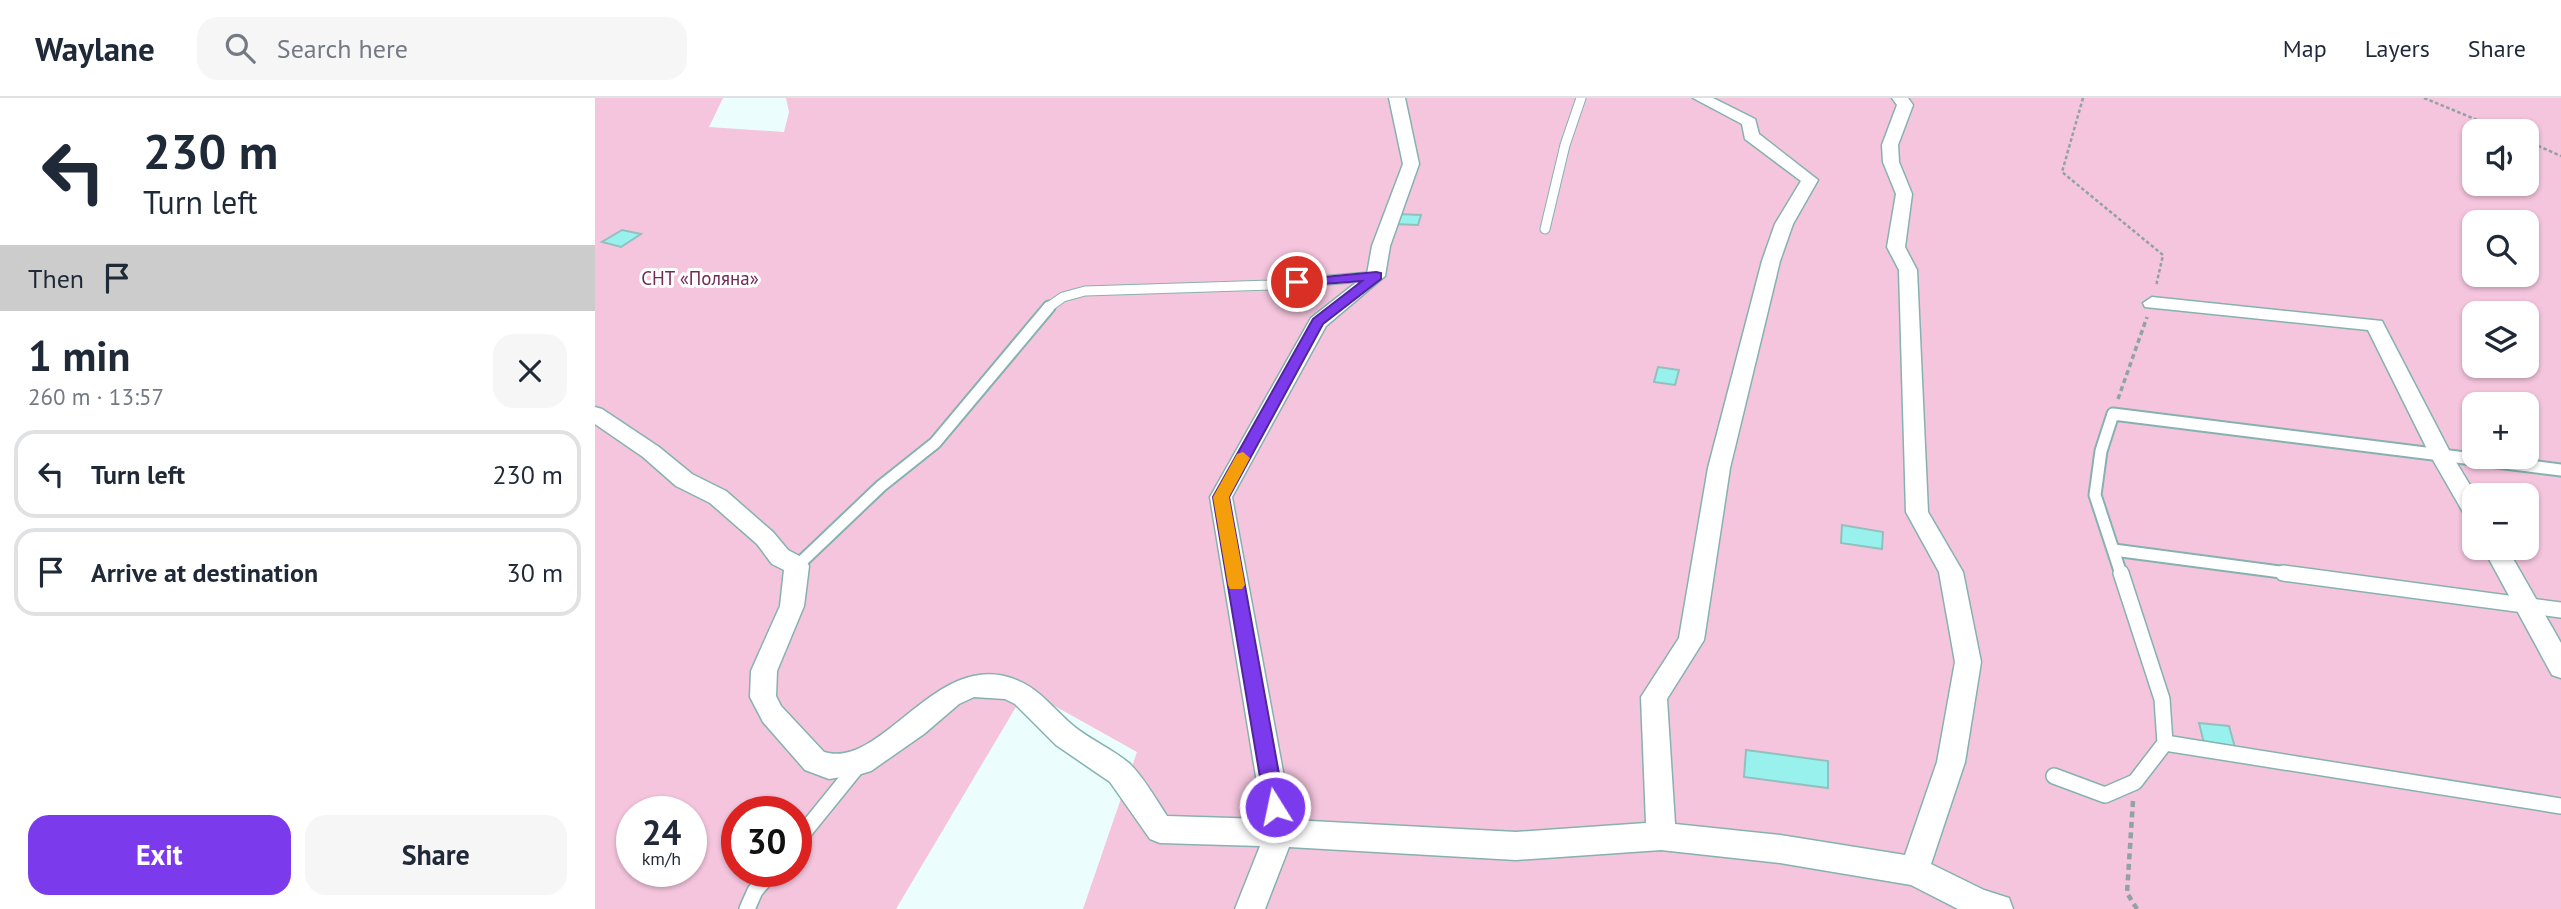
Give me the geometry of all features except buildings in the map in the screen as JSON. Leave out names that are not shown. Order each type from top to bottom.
[{"type":"street","points":[[1250,909],[1280,833],[1221,497],[1318,322],[1376,276],[1381,246],[1411,164],[1397,98]]},
{"type":"street","points":[[1661,836],[1654,697],[1691,640],[1719,468],[1771,261],[1784,224],[1810,180],[1751,136],[1750,122],[1701,98]]},
{"type":"street","points":[[1900,98],[1905,105],[1890,145],[1891,162],[1904,194],[1896,247],[1908,270],[1917,512],[1951,572],[1968,662],[1951,762],[1914,871]]},
{"type":"street","points":[[2152,303],[2375,325],[2439,453],[2462,491]]},
{"type":"street","points":[[595,414],[651,452],[684,480],[718,497],[765,538],[780,557],[797,566],[792,606],[764,671],[763,697],[772,714],[815,761],[829,766],[861,762],[950,696],[972,686],[1000,687],[1024,696],[1066,736],[1119,773],[1160,829],[1515,846],[1661,836],[1780,849],[1914,871],[1980,904],[1998,909]]},
{"type":"street","points":[[2502,560],[2561,667]]},
{"type":"lane","points":[[1545,229],[1565,145],[1581,98]]},
{"type":"lane","points":[[797,566],[881,486],[935,443],[1045,310],[1063,297],[1085,290],[1271,285],[1376,276]]},
{"type":"lane","points":[[2054,776],[2105,795],[2135,782],[2165,743],[2162,699],[2095,495],[2101,451],[2113,414],[2561,470]]},
{"type":"lane","points":[[2114,550],[2561,610]]},
{"type":"lane","points":[[2165,743],[2561,806]]},
{"type":"lane","points":[[812,822],[861,762]]},
{"type":"lane","points":[[747,909],[758,887]]},
{"type":"path","points":[[2083,98],[2062,172],[2162,254],[2152,303],[2113,414]]},
{"type":"path","points":[[2424,98],[2475,119]]},
{"type":"path","points":[[2539,146],[2561,156]]},
{"type":"path","points":[[2135,782],[2127,893],[2137,909]]},
{"type":"green space","name":"СНТ «Поляна»","points":[[595,98],[723,98],[709,127],[784,132],[789,112],[786,98],[2561,98],[2561,909],[1083,909],[1137,752],[1026,690],[896,909],[595,909]]},
{"type":"slow traffic","points":[[1236,585],[1221,497],[1243,458]]},
{"type":"route","points":[[1275,807],[1221,497],[1318,322],[1376,276],[1297,282]]}]
